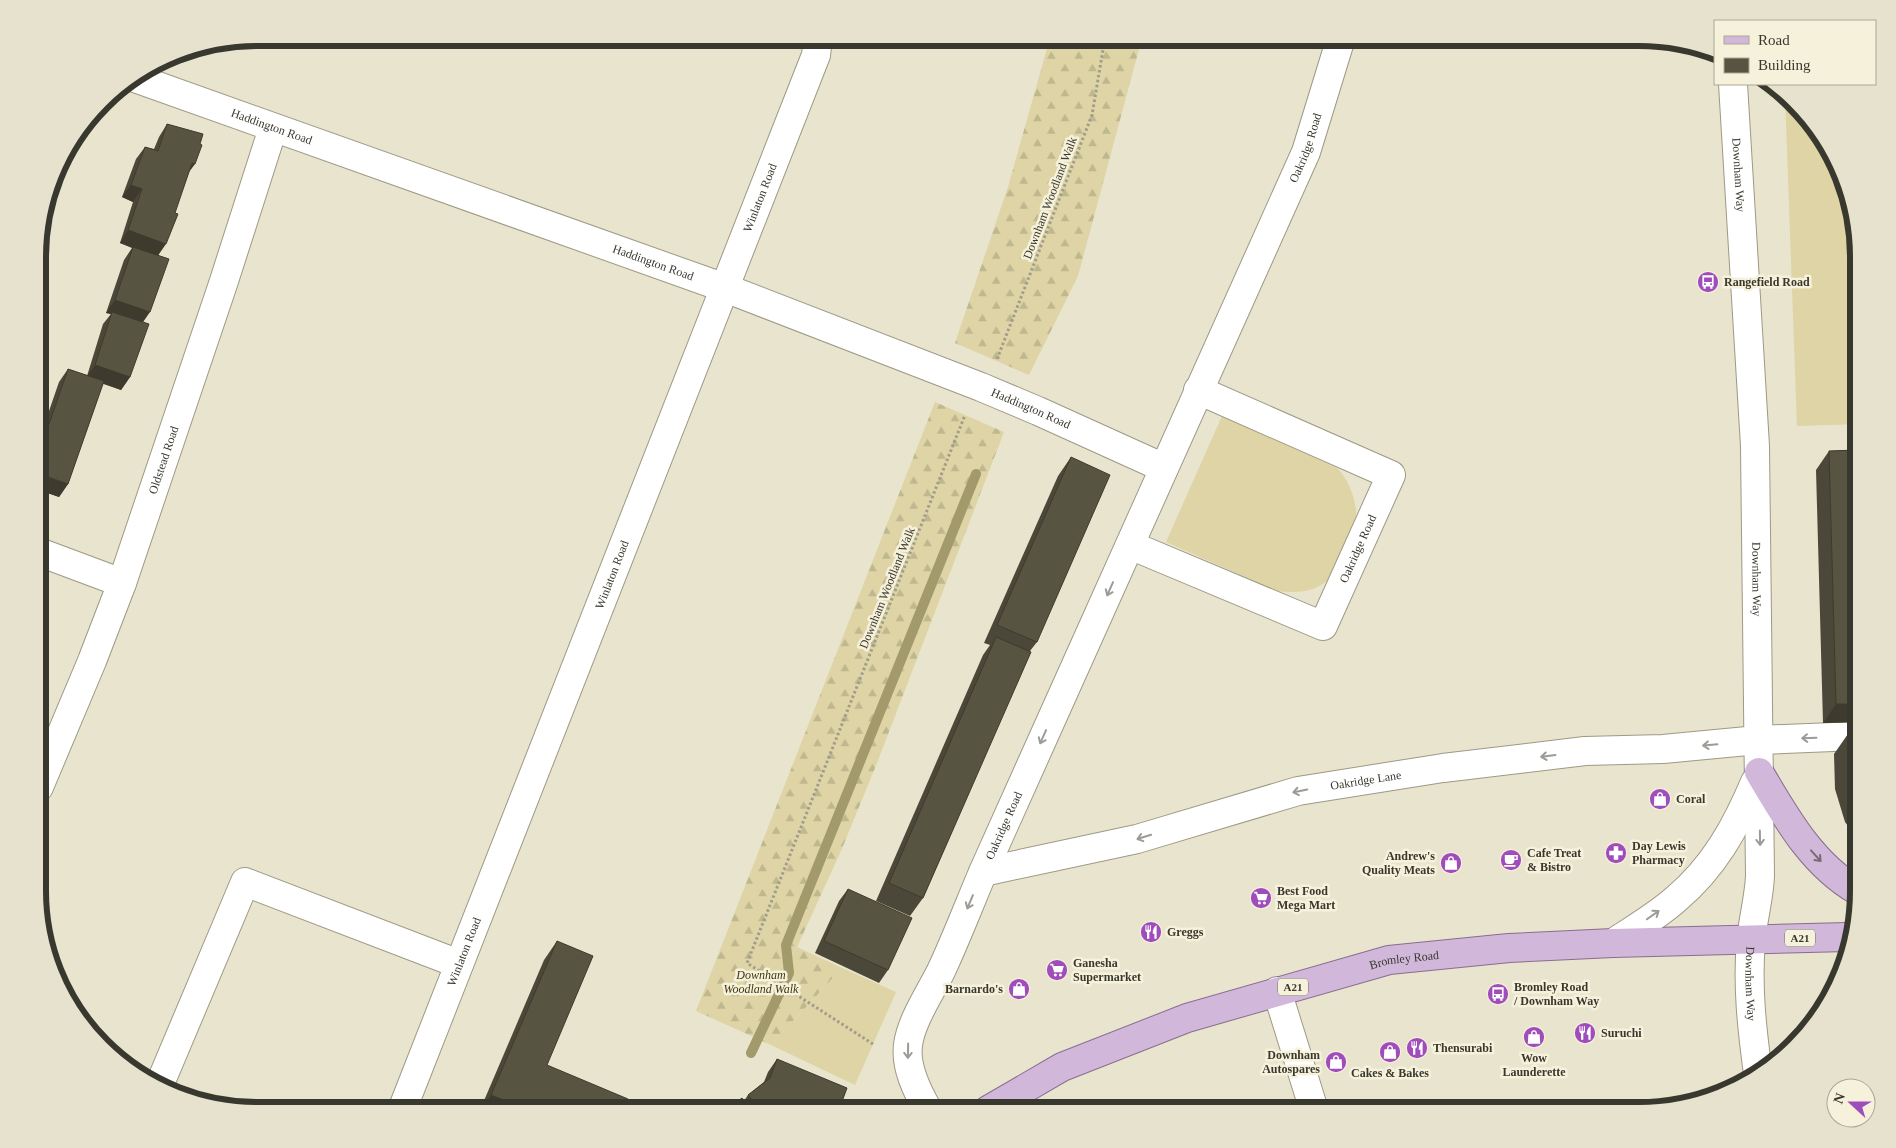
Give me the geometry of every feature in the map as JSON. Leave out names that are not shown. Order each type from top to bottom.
[{"type":"main road","points":[[1759,772],[1786,818],[1811,851],[1829,870],[1850,885]]},
{"type":"main road","name":"Bromley Road","points":[[1002,1102],[1062,1067],[1186,1018],[1389,960],[1508,948],[1613,943],[1845,937]]},
{"type":"street","name":"Winlaton Road","points":[[405,1102],[816,55],[817,46]]},
{"type":"street","name":"Oakridge Road","points":[[924,1102],[914,1083],[908,1061],[908,1044],[915,1023],[941,970],[982,872],[1306,152],[1339,46]]},
{"type":"street","name":"Haddington Road","points":[[142,81],[725,288],[990,391],[1164,468]]},
{"type":"street","name":"Downham Way","points":[[1733,85],[1755,446],[1760,884],[1751,939],[1749,985],[1757,1065]]},
{"type":"street","name":"Oldstead Road","points":[[46,770],[92,661],[122,583],[223,284],[273,128]]},
{"type":"street","name":"Oakridge Road","points":[[1130,545],[1322,626],[1391,476],[1198,390]]},
{"type":"street","points":[[46,555],[122,583]]},
{"type":"street","name":"Oakridge Lane","points":[[982,872],[1137,839],[1298,791],[1443,768],[1585,752],[1664,749],[1758,740],[1850,736]]},
{"type":"street","points":[[1613,943],[1676,899],[1705,870],[1729,838],[1743,811],[1759,772]]},
{"type":"street","points":[[162,1079],[245,882],[459,964]]},
{"type":"street","points":[[1277,991],[1312,1102]]},
{"type":"path","name":"Downham Woodland Walk","points":[[996,360],[1092,115],[1105,46]]},
{"type":"path","name":"Downham Woodland Walk","points":[[874,1044],[747,963],[965,415]]},
{"type":"green space","points":[[1048,46],[1140,46],[1078,276],[1029,375],[955,343],[1008,187]]},
{"type":"green space","points":[[1785,106],[1814,140],[1834,177],[1846,216],[1850,257],[1850,424],[1797,426]]},
{"type":"green space","name":"Downham Woodland Walk","points":[[935,402],[1004,432],[877,763],[841,851],[797,947],[842,968],[771,1045],[696,1011]]},
{"type":"green space","points":[[1222,416],[1337,468],[1343,475],[1354,499],[1356,509],[1355,527],[1351,542],[1333,573],[1322,584],[1304,591],[1277,591],[1166,542]]},
{"type":"green space","points":[[842,968],[896,992],[855,1085],[771,1045]]},
{"type":"building","points":[[167,124],[203,134],[200,144],[202,145],[195,164],[192,163],[175,213],[178,214],[166,244],[128,230],[142,189],[131,185],[145,147],[158,151]]},
{"type":"building","points":[[133,247],[169,259],[150,312],[115,300]]},
{"type":"building","points":[[112,312],[149,324],[130,377],[95,365]]},
{"type":"building","points":[[68,369],[104,381],[68,484],[46,476],[46,433]]},
{"type":"building","points":[[1850,450],[1850,704],[1836,704],[1829,451]]},
{"type":"building","points":[[1071,457],[1110,475],[1037,642],[997,625]]},
{"type":"building","points":[[996,637],[1031,652],[923,898],[889,883]]},
{"type":"building","points":[[848,889],[912,918],[888,970],[824,941]]},
{"type":"building","points":[[557,941],[593,956],[547,1065],[628,1099],[627,1102],[508,1102],[491,1095]]},
{"type":"building","points":[[777,1059],[847,1088],[842,1102],[754,1102],[748,1095],[770,1078]]},
{"type":"building","points":[[742,1098],[745,1102],[737,1102]]},
{"type":"waterway","points":[[751,1053],[789,973],[786,945],[976,474]]},
{"type":"place","name":"Rangefield Road","points":[[1708,282]]},
{"type":"place","name":"Coral","points":[[1660,799]]},
{"type":"place","name":"Day Lewis Pharmacy","points":[[1616,853]]},
{"type":"place","name":"Cafe Treat & Bistro","points":[[1511,860]]},
{"type":"place","name":"Andrew's Quality Meats","points":[[1451,863]]},
{"type":"place","name":"Best Food Mega Mart","points":[[1261,898]]},
{"type":"place","name":"Greggs","points":[[1151,932]]},
{"type":"place","name":"Ganesha Supermarket","points":[[1057,970]]},
{"type":"place","name":"Barnardo's","points":[[1019,989]]},
{"type":"place","name":"Bromley Road / Downham Way","points":[[1498,994]]},
{"type":"place","name":"Suruchi","points":[[1585,1033]]},
{"type":"place","name":"Wow Launderette","points":[[1534,1037]]},
{"type":"place","name":"Thensurabi","points":[[1417,1048]]},
{"type":"place","name":"Cakes & Bakes","points":[[1390,1052]]},
{"type":"place","name":"Downham Autospares","points":[[1336,1062]]}]
